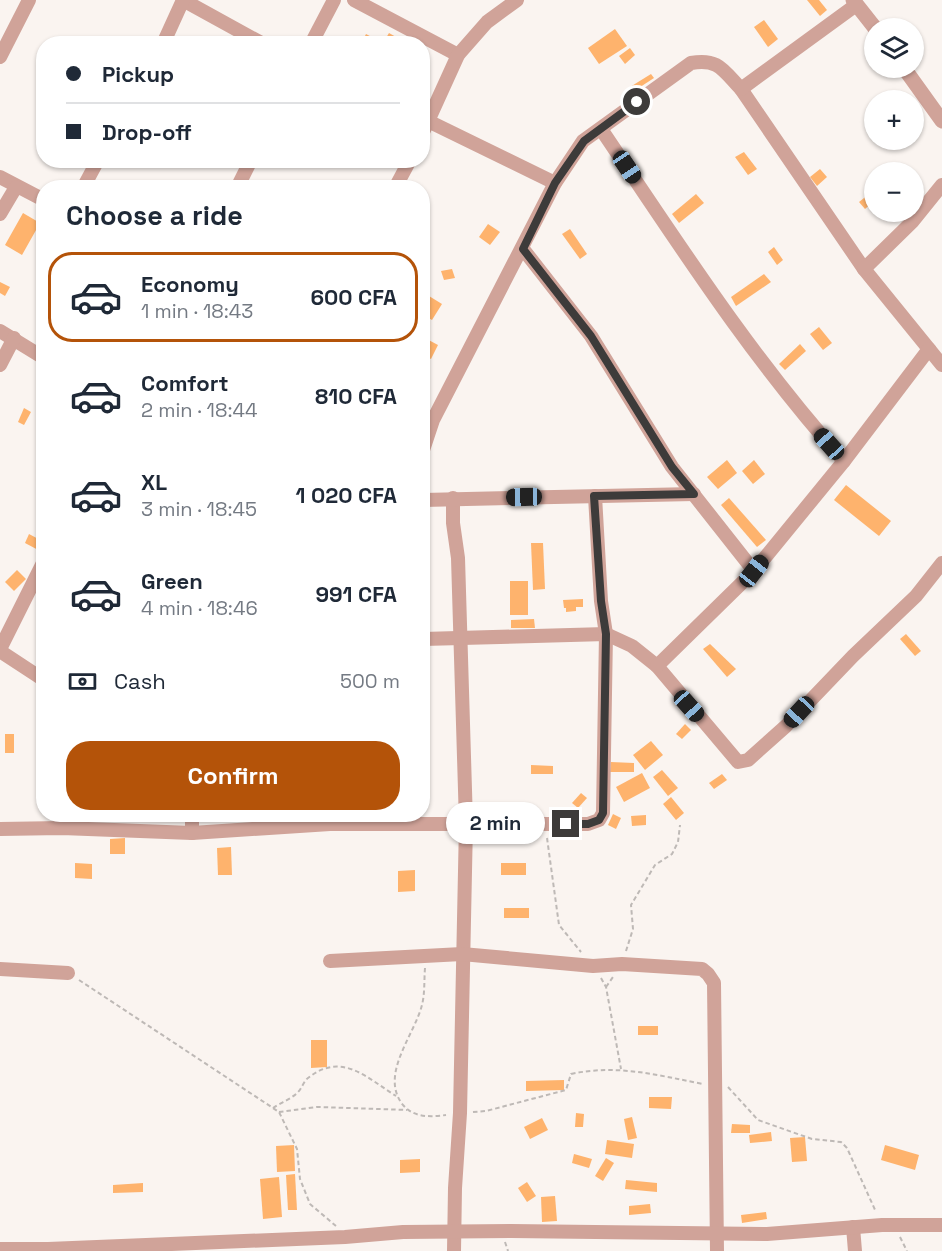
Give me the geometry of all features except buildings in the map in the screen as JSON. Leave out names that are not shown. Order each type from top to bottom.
[{"type":"street","points":[[0,57],[29,0]]},
{"type":"street","points":[[167,36],[183,0],[248,36]]},
{"type":"street","points":[[315,36],[334,0]]},
{"type":"street","points":[[354,0],[422,36]]},
{"type":"street","points":[[430,115],[458,55],[487,22],[518,0]]},
{"type":"street","points":[[741,89],[854,3],[867,18]]},
{"type":"street","points":[[430,40],[458,55]]},
{"type":"street","points":[[430,429],[555,183],[584,141],[691,63],[708,60],[721,67],[741,89],[864,269],[942,365]]},
{"type":"street","points":[[911,78],[942,121]]},
{"type":"street","points":[[430,128],[555,183]]},
{"type":"street","points":[[602,129],[730,320],[799,410],[844,461]]},
{"type":"street","points":[[0,177],[36,196]]},
{"type":"street","points":[[864,269],[912,222],[942,185]]},
{"type":"street","points":[[0,214],[16,187]]},
{"type":"street","points":[[523,249],[591,336],[672,467],[754,571]]},
{"type":"street","points":[[0,331],[36,353]]},
{"type":"street","points":[[0,364],[14,338]]},
{"type":"street","points":[[657,666],[754,571],[844,461],[929,349]]},
{"type":"street","points":[[430,500],[694,494]]},
{"type":"street","points":[[412,822],[588,824],[599,820],[603,813],[606,634],[601,601],[594,496]]},
{"type":"street","points":[[453,498],[461,639],[466,824],[460,1113],[454,1251]]},
{"type":"street","points":[[430,639],[606,634],[632,646],[657,666],[738,762],[743,762],[786,726],[853,656],[916,596],[942,565]]},
{"type":"street","points":[[36,577],[0,650],[36,675]]},
{"type":"street","points":[[0,829],[54,822]]},
{"type":"street","points":[[72,822],[192,834],[302,822]]},
{"type":"street","points":[[192,822],[192,834]]},
{"type":"street","points":[[330,961],[462,954],[593,966],[622,964],[702,969],[714,984],[717,1251]]},
{"type":"street","points":[[0,969],[68,973]]},
{"type":"street","points":[[0,1249],[48,1250],[345,1237],[403,1232],[767,1234],[882,1225],[942,1225]]},
{"type":"street","points":[[853,1227],[855,1251]]},
{"type":"path","points":[[545,824],[559,925],[593,966],[606,987],[621,1069],[716,1086],[724,1084],[736,1094],[744,1107],[758,1120],[812,1139],[841,1142],[847,1148],[882,1225],[896,1229],[907,1251]]},
{"type":"path","points":[[606,987],[622,964],[633,930],[631,905],[655,865],[672,854],[678,842],[680,825]]},
{"type":"path","points":[[68,973],[279,1112],[297,1149],[300,1179],[310,1204],[330,1219],[345,1237]]},
{"type":"path","points":[[273,1108],[297,1094],[306,1079],[320,1071],[334,1067],[348,1066],[396,1096]]},
{"type":"path","points":[[279,1112],[317,1107],[407,1110]]},
{"type":"route","points":[[566,824],[588,824],[599,820],[603,813],[606,634],[601,601],[594,496],[694,494],[672,467],[591,336],[523,249],[555,183],[584,141],[637,102]]}]
